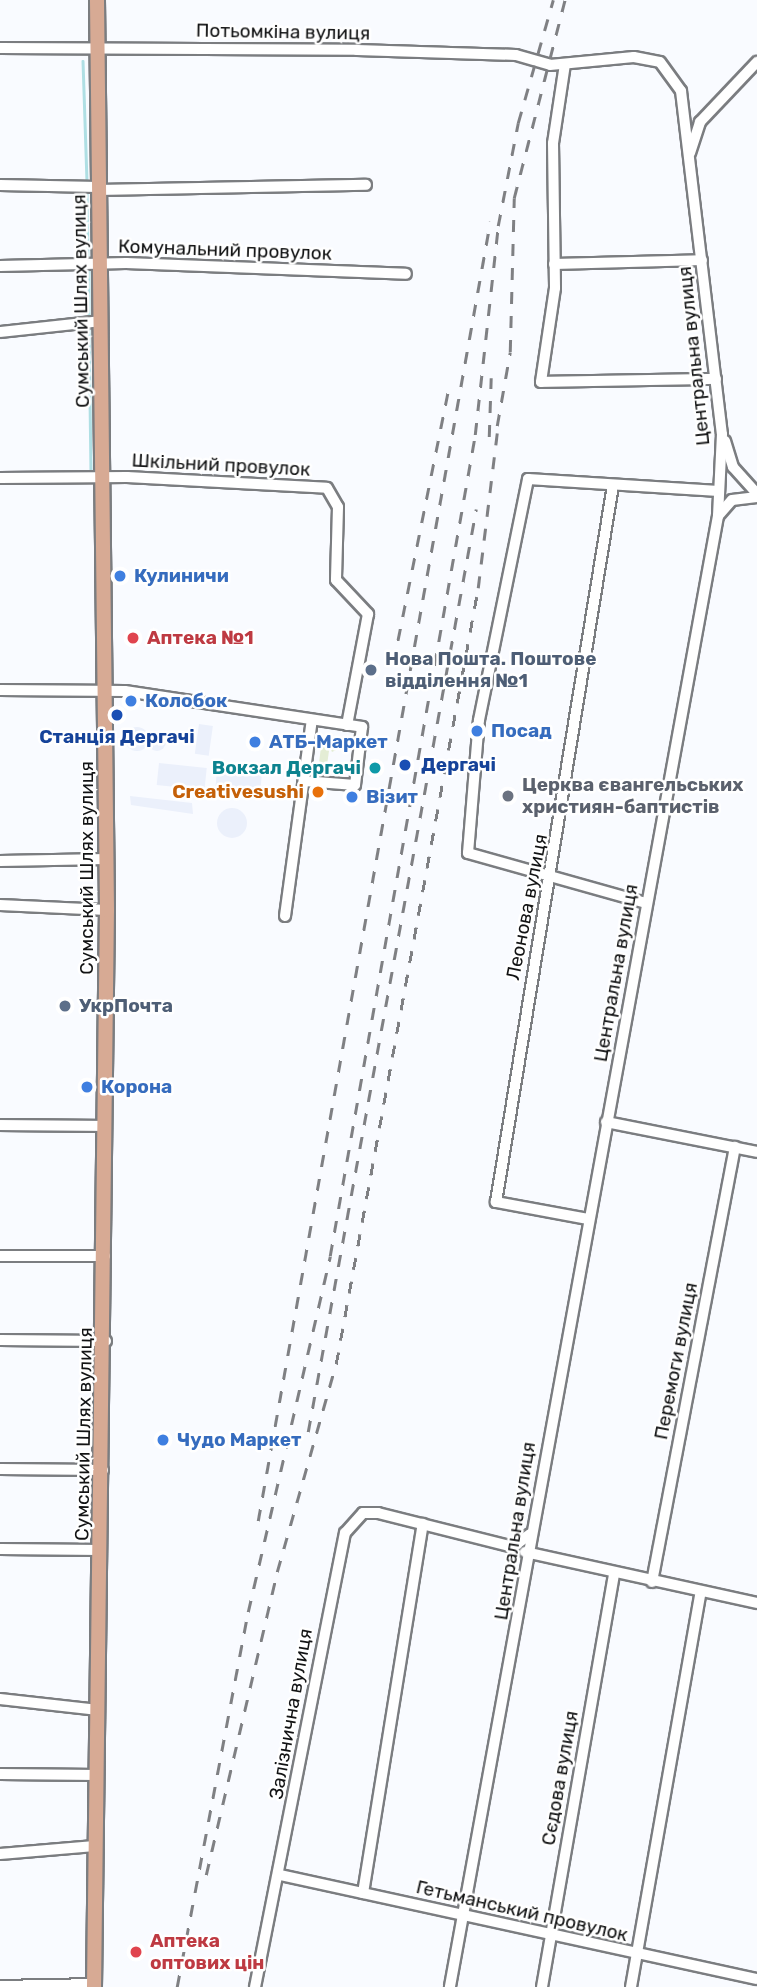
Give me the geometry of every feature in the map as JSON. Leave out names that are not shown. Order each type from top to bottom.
[{"type":"main road","name":"Сумський Шлях вулиця","points":[[94,1985],[106,1341],[107,910],[97,0]]},
{"type":"street","name":"Потьомкіна вулиця","points":[[0,48],[516,55],[565,64]]},
{"type":"street","name":"Центральна вулиця","points":[[450,1987],[530,1555],[530,1534],[718,516],[722,434],[681,91],[660,62],[610,57],[565,64]]},
{"type":"street","points":[[690,156],[700,122],[757,62]]},
{"type":"street","points":[[565,64],[553,143],[554,264],[541,382],[716,379]]},
{"type":"street","points":[[0,185],[99,188],[366,185]]},
{"type":"street","points":[[554,264],[702,260]]},
{"type":"street","name":"Комунальний провулок","points":[[0,266],[100,264],[406,274]]},
{"type":"street","points":[[0,332],[101,321]]},
{"type":"street","points":[[718,516],[732,500],[757,495],[733,467],[722,434]]},
{"type":"street","name":"Шкільний провулок","points":[[0,478],[103,477],[327,488],[338,507],[336,580],[345,594],[368,614],[348,725]]},
{"type":"street","points":[[646,903],[552,880],[468,853],[479,720],[494,668],[524,484],[532,477],[719,491]]},
{"type":"street","name":"Леонова вулиця","points":[[588,1219],[496,1202],[552,880],[613,485]]},
{"type":"street","points":[[0,690],[106,692],[362,727],[355,785],[304,781]]},
{"type":"street","points":[[285,916],[312,720]]},
{"type":"street","points":[[0,861],[106,859]]},
{"type":"street","points":[[0,905],[107,910]]},
{"type":"street","points":[[606,1122],[757,1152]]},
{"type":"street","points":[[0,1125],[105,1126]]},
{"type":"street","name":"Перемоги вулиця","points":[[652,1582],[735,1147]]},
{"type":"street","points":[[0,1256],[105,1256]]},
{"type":"street","points":[[0,1340],[106,1341]]},
{"type":"street","points":[[0,1469],[103,1470]]},
{"type":"street","name":"Залізнична вулиця","points":[[255,1987],[280,1875],[345,1533],[363,1513],[423,1524]]},
{"type":"street","points":[[363,1893],[423,1524],[513,1547],[530,1555],[757,1603]]},
{"type":"street","points":[[513,1547],[530,1534]]},
{"type":"street","points":[[0,1549],[101,1549]]},
{"type":"street","name":"Сєдова вулиця","points":[[542,1987],[614,1574]]},
{"type":"street","points":[[631,1987],[701,1592]]},
{"type":"street","points":[[0,1699],[98,1710]]},
{"type":"street","points":[[0,1773],[97,1775]]},
{"type":"street","points":[[0,1854],[95,1846]]},
{"type":"street","name":"Гетьманський провулок","points":[[280,1875],[756,1979]]},
{"type":"street","points":[[0,1986],[94,1985]]},
{"type":"shaded area","points":[[199,724],[213,726],[209,756],[195,754]]},
{"type":"shaded area","points":[[137,727],[145,731],[149,739],[145,747],[137,751],[129,747],[125,739],[129,731]]},
{"type":"shaded area","points":[[157,733],[163,736],[166,742],[163,748],[157,751],[151,748],[148,742],[151,736]]},
{"type":"shaded area","points":[[159,763],[207,768],[204,790],[157,785]]},
{"type":"shaded area","points":[[217,770],[262,774],[260,796],[215,792]]},
{"type":"shaded area","points":[[130,796],[192,803],[193,814],[131,805]]},
{"type":"shaded area","points":[[232,808],[243,812],[247,823],[243,834],[232,838],[221,834],[217,823],[221,812]]},
{"type":"green space","points":[[324,736],[355,741],[332,752]]},
{"type":"green space","points":[[322,739],[329,751],[327,765],[318,771]]},
{"type":"waterway","points":[[83,61],[87,184]]},
{"type":"waterway","points":[[87,190],[88,261]]},
{"type":"waterway","points":[[89,267],[89,320]]},
{"type":"waterway","points":[[89,327],[91,474]]},
{"type":"waterway","points":[[31,483],[91,481]]},
{"type":"railway","points":[[177,1987],[248,1612],[330,1256],[475,435],[498,226],[518,123],[553,0]]},
{"type":"railway","points":[[497,426],[510,352],[514,198],[565,0]]},
{"type":"railway","points":[[258,1521],[490,222]]},
{"type":"railway","points":[[489,437],[491,378]]},
{"type":"railway","points":[[393,664],[448,392]]},
{"type":"railway","points":[[206,1875],[277,1572],[336,1364],[478,588],[498,424]]},
{"type":"railway","points":[[308,1432],[476,509]]},
{"type":"place","name":"Кулиничи","points":[[120,576]]},
{"type":"place","name":"Аптека №1","points":[[133,638]]},
{"type":"place","name":"Нова Пошта. Поштове відділення №1","points":[[371,670]]},
{"type":"place","name":"Колобок","points":[[131,701]]},
{"type":"place","name":"Станція Дергачі","points":[[117,715]]},
{"type":"place","name":"Посад","points":[[477,731]]},
{"type":"place","name":"АТБ-Маркет","points":[[255,742]]},
{"type":"place","name":"Дергачі","points":[[405,765]]},
{"type":"place","name":"Вокзал Дергачі","points":[[375,768]]},
{"type":"place","name":"Creativesushi","points":[[318,792]]},
{"type":"place","name":"Церква євангельських християн-баптистів","points":[[508,796]]},
{"type":"place","name":"Візит","points":[[352,797]]},
{"type":"place","name":"УкрПочта","points":[[65,1006]]},
{"type":"place","name":"Корона","points":[[87,1087]]},
{"type":"place","name":"Чудо Маркет","points":[[163,1440]]},
{"type":"place","name":"Аптека оптових цін","points":[[136,1952]]}]
